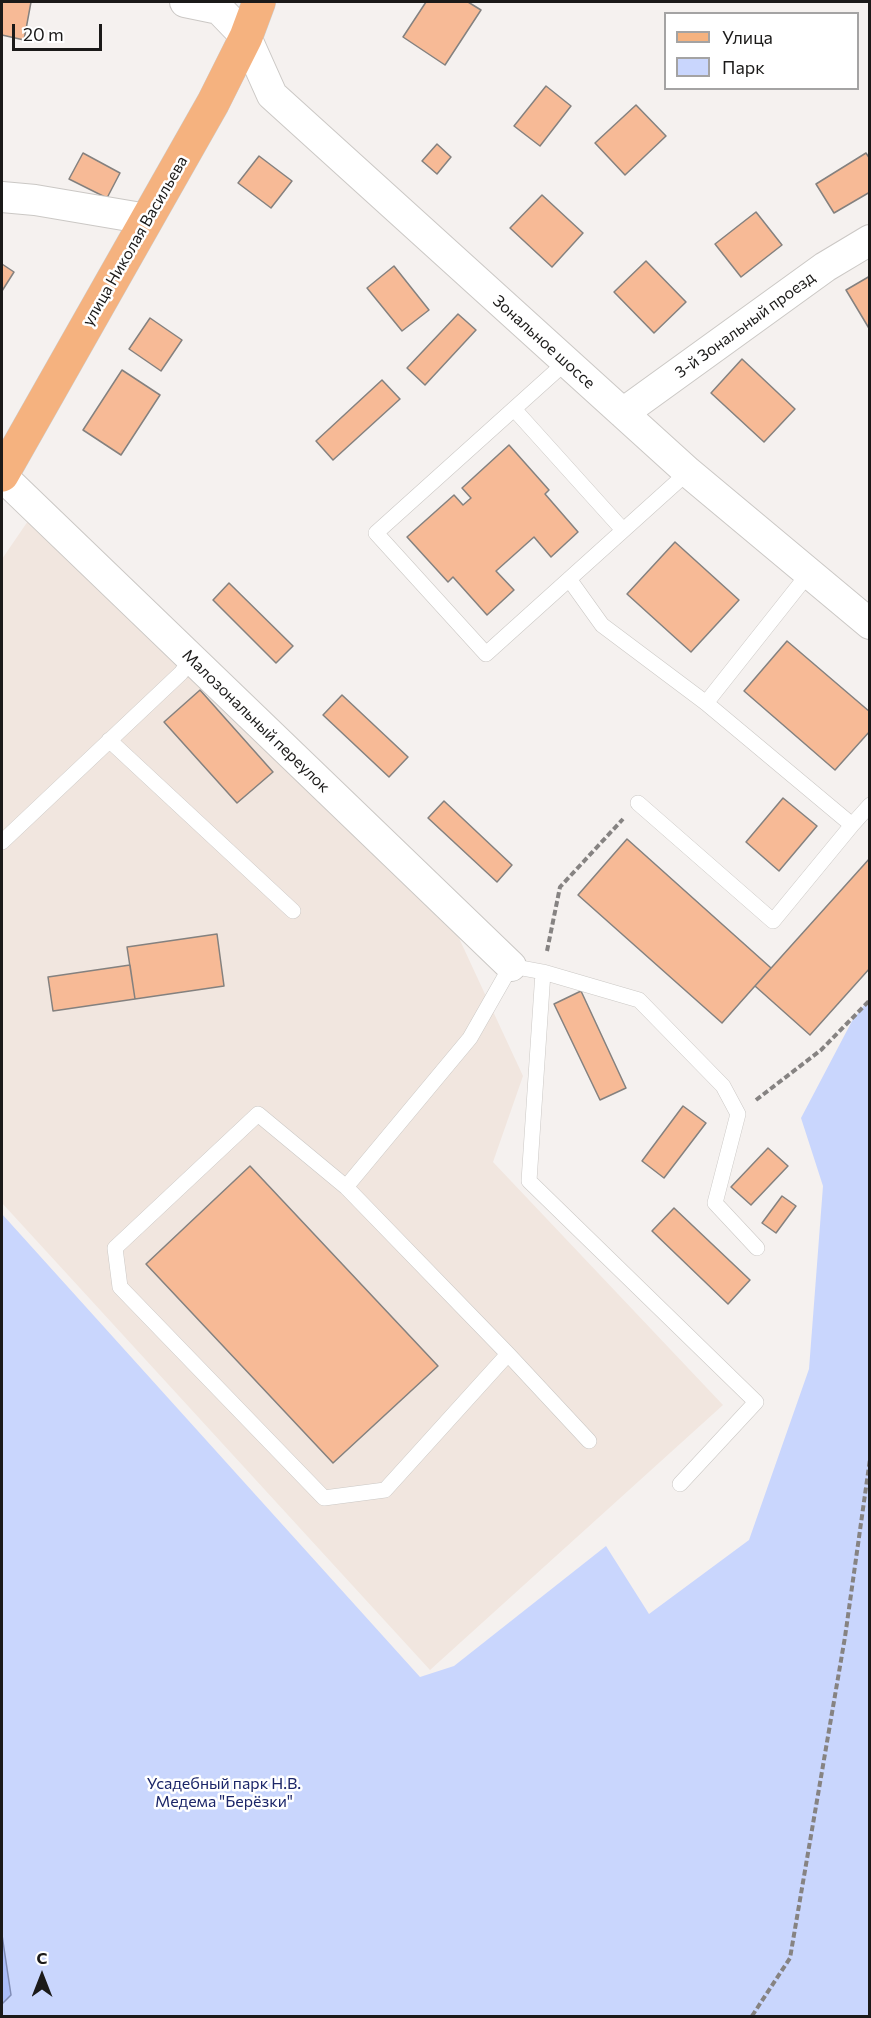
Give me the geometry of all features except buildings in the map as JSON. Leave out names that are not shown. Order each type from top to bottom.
[{"type":"main road","name":"улица Николая Васильева","points":[[2,476],[213,104],[246,37],[259,2]]},
{"type":"street","name":"Зональное шоссе","points":[[185,2],[219,9],[246,37],[272,95],[688,472],[870,624]]},
{"type":"street","points":[[2,197],[35,200],[147,219]]},
{"type":"street","name":"3-й Зональный проезд","points":[[623,413],[825,267],[870,240]]},
{"type":"street","name":"Малозональный переулок","points":[[2,476],[511,966]]},
{"type":"lane","points":[[566,362],[376,533],[486,654],[688,472]]},
{"type":"lane","points":[[514,409],[624,530]]},
{"type":"lane","points":[[706,704],[809,573]]},
{"type":"lane","points":[[569,579],[602,625],[706,704],[852,825]]},
{"type":"lane","points":[[2,842],[181,672],[191,658]]},
{"type":"lane","points":[[110,740],[293,911]]},
{"type":"lane","points":[[638,803],[773,921],[870,805]]},
{"type":"lane","points":[[346,1186],[470,1038],[511,966],[543,972],[639,1000],[723,1086],[738,1114],[715,1203],[757,1248]]},
{"type":"lane","points":[[543,972],[529,1181],[756,1402],[680,1484]]},
{"type":"lane","points":[[508,1354],[385,1490],[324,1498],[120,1287],[114,1248],[258,1114],[346,1186],[508,1354],[589,1441]]},
{"type":"path","points":[[543,972],[560,887],[638,803]]},
{"type":"path","points":[[738,1114],[821,1050],[870,999]]},
{"type":"path","points":[[752,2016],[790,1958],[845,1637],[870,1459]]},
{"type":"shaded area","points":[[28,521],[458,936],[523,1076],[493,1162],[723,1405],[430,1670],[2,1203],[2,559]]},
{"type":"shaded area","points":[[2,1935],[11,1995],[2,2004]]},
{"type":"green space","name":"Усадебный парк Н.В. Медема \"Берёзки\"","points":[[869,999],[869,2016],[2,2016],[2,2004],[11,1995],[2,1935],[2,1214],[420,1677],[454,1666],[606,1546],[649,1614],[749,1540],[809,1369],[823,1186],[801,1118],[852,1021]]}]
